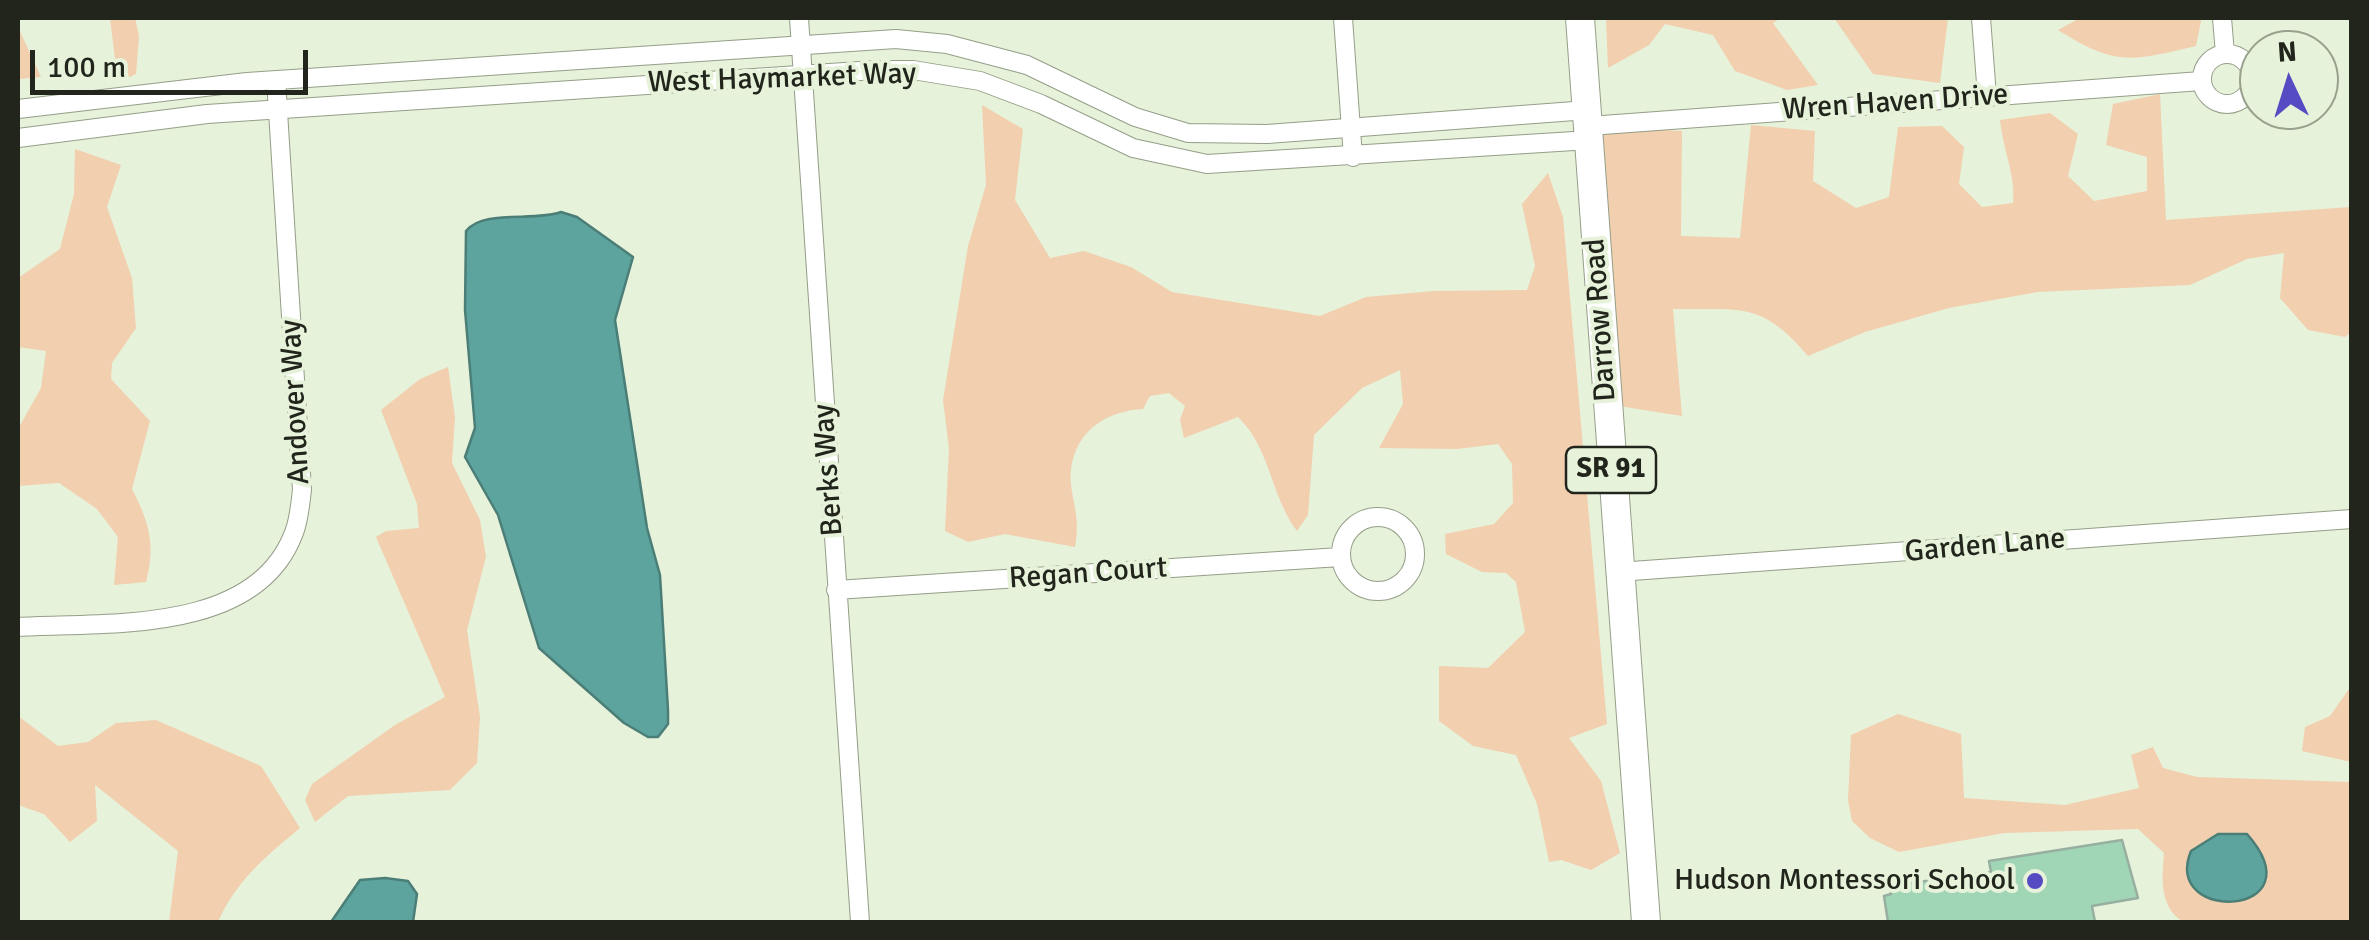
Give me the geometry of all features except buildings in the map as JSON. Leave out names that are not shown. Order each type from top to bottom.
[{"type":"main road","name":"Darrow Road","points":[[1580,18],[1646,922]]},
{"type":"street","name":"Berks Way","points":[[799,18],[860,922]]},
{"type":"street","points":[[1343,18],[1353,157]]},
{"type":"street","points":[[1982,18],[1987,96]]},
{"type":"street","points":[[2222,18],[2225,54]]},
{"type":"street","name":"West Haymarket Way","points":[[18,109],[276,80],[896,40],[970,48],[1027,65],[1136,117],[1188,133],[1589,125]]},
{"type":"street","points":[[2225,54],[2248,65],[2252,78],[2241,101],[2216,102],[2201,81],[2212,58],[2225,54]]},
{"type":"street","name":"West Haymarket Way","points":[[18,138],[278,110],[913,70],[980,81],[1041,104],[1124,144],[1182,162],[1229,165],[1353,157],[1589,125]]},
{"type":"street","name":"Andover Way","points":[[18,627],[168,617],[224,605],[262,581],[281,559],[295,533],[302,490],[276,80]]},
{"type":"street","name":"Wren Haven Drive","points":[[1589,125],[2201,81]]},
{"type":"street","points":[[1375,517],[1394,521],[1409,533],[1415,552],[1412,571],[1399,585],[1380,592],[1362,588],[1347,575],[1340,557],[1344,538],[1357,523],[1375,517]]},
{"type":"street","name":"Garden Lane","points":[[1618,572],[2352,520]]},
{"type":"street","name":"Regan Court","points":[[836,590],[1340,557]]},
{"type":"shaded area","points":[[110,18],[135,18],[139,36],[136,74],[126,79],[117,76]]},
{"type":"shaded area","points":[[1606,18],[1781,18],[1773,23],[1818,85],[1787,90],[1735,71],[1713,35],[1665,24],[1649,45],[1608,68]]},
{"type":"shaded area","points":[[1834,18],[1948,18],[1940,83],[1873,74]]},
{"type":"shaded area","points":[[2080,18],[2201,21],[2196,46],[2125,58],[2095,50],[2058,30]]},
{"type":"shaded area","points":[[18,27],[41,77],[18,79]]},
{"type":"shaded area","points":[[2160,94],[2166,220],[2351,207],[2351,332],[2345,337],[2308,330],[2280,298],[2284,253],[2247,259],[2190,285],[2038,292],[1949,308],[1865,332],[1808,356],[1776,325],[1748,312],[1673,309],[1682,416],[1606,404],[1589,126],[1682,131],[1681,236],[1740,238],[1751,125],[1815,131],[1813,181],[1856,208],[1889,197],[1898,127],[1942,126],[1964,147],[1959,184],[1982,207],[2013,203],[2013,183],[2000,120],[2050,113],[2078,134],[2068,176],[2094,201],[2147,191],[2147,157],[2106,145],[2113,104]]},
{"type":"shaded area","points":[[982,105],[1023,129],[1015,200],[1050,258],[1084,251],[1131,267],[1172,292],[1320,316],[1366,297],[1434,291],[1527,290],[1535,266],[1522,204],[1548,173],[1563,217],[1607,724],[1569,738],[1601,781],[1620,853],[1591,870],[1561,860],[1549,862],[1537,804],[1516,755],[1473,746],[1439,721],[1439,666],[1488,668],[1525,632],[1516,582],[1506,573],[1482,572],[1446,554],[1445,534],[1494,524],[1513,503],[1512,464],[1498,444],[1457,449],[1379,448],[1403,404],[1400,370],[1362,388],[1314,435],[1308,515],[1297,531],[1257,443],[1238,417],[1184,438],[1180,420],[1185,406],[1169,393],[1150,396],[1143,409],[1117,414],[1095,425],[1079,443],[1071,469],[1077,524],[1075,547],[1005,534],[968,542],[945,531],[949,449],[943,400],[968,246],[986,185]]},
{"type":"shaded area","points":[[75,149],[121,165],[107,207],[132,278],[136,328],[112,363],[111,379],[150,421],[132,489],[149,534],[146,582],[114,585],[118,537],[97,509],[59,483],[18,486],[18,429],[41,388],[46,351],[18,347],[18,278],[60,249],[74,194]]},
{"type":"shaded area","points":[[448,367],[455,417],[452,463],[480,520],[486,557],[467,630],[480,717],[477,763],[450,790],[348,796],[315,822],[305,800],[312,784],[395,725],[445,697],[376,537],[386,531],[419,528],[417,504],[381,410],[420,379]]},
{"type":"shaded area","points":[[2351,686],[2351,762],[2302,751],[2305,727],[2330,716]]},
{"type":"shaded area","points":[[1898,714],[1961,734],[1964,798],[2065,805],[2139,788],[2131,755],[2153,747],[2163,768],[2197,777],[2351,782],[2351,922],[2183,922],[2166,900],[2164,853],[2138,829],[2004,833],[1899,852],[1870,838],[1852,821],[1848,800],[1851,735]]},
{"type":"shaded area","points":[[18,716],[58,746],[88,742],[116,723],[156,720],[261,766],[300,828],[243,882],[218,922],[169,922],[178,851],[95,785],[97,821],[70,842],[44,814],[18,805]]},
{"type":"water","points":[[561,212],[577,217],[633,257],[615,320],[647,528],[660,575],[668,724],[658,737],[648,737],[624,723],[539,648],[498,515],[465,457],[475,428],[465,310],[466,231],[485,220]]},
{"type":"water","points":[[2218,834],[2247,834],[2264,862],[2265,882],[2253,895],[2235,901],[2215,900],[2197,891],[2188,875],[2191,851]]},
{"type":"water","points":[[360,880],[408,881],[417,894],[413,922],[331,922]]},
{"type":"place","name":"Hudson Montessori School","points":[[2035,881]]}]
